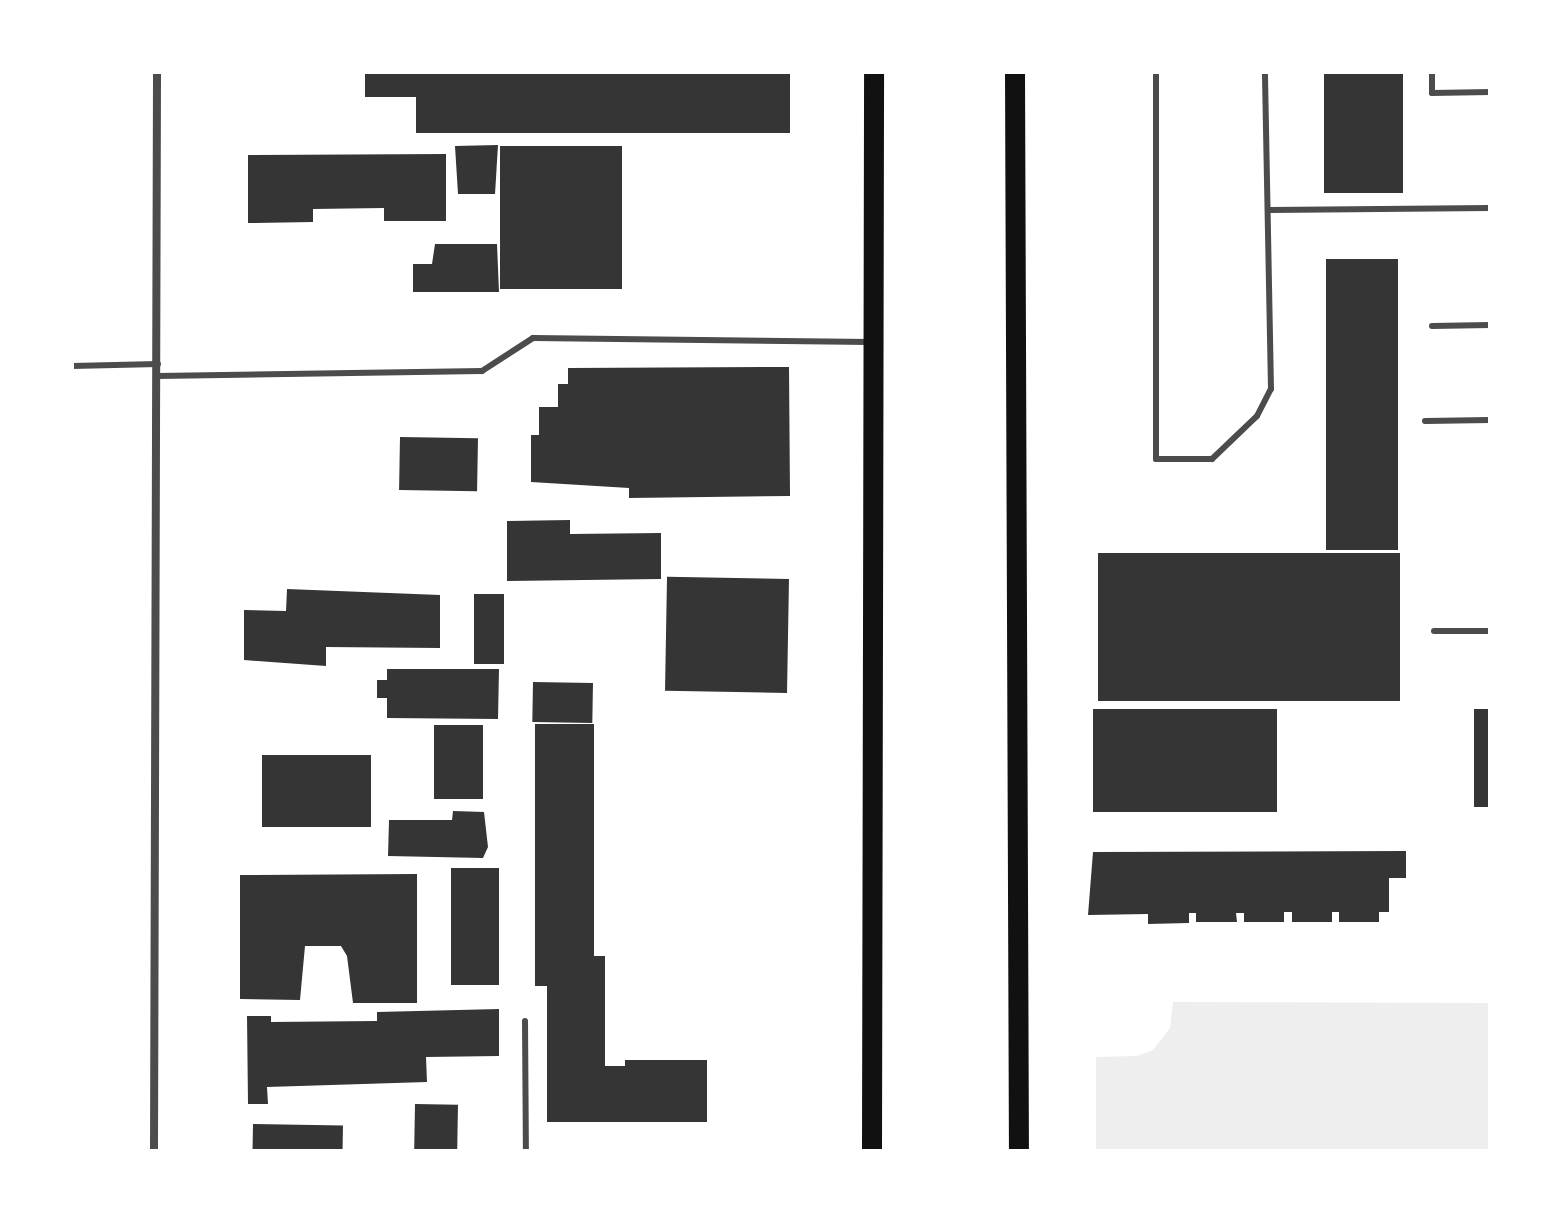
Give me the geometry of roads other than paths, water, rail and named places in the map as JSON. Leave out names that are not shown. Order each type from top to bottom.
[{"type":"main road","points":[[872,1151],[874,72]]},
{"type":"main road","points":[[1015,72],[1019,1151]]},
{"type":"street","points":[[154,1151],[157,72]]},
{"type":"lane","points":[[1156,72],[1156,459],[1212,459],[1257,416],[1271,389],[1265,72]]},
{"type":"lane","points":[[1432,72],[1432,93],[1490,92]]},
{"type":"lane","points":[[1269,210],[1490,208]]},
{"type":"lane","points":[[1432,326],[1490,325]]},
{"type":"lane","points":[[157,376],[482,371],[533,338],[874,342]]},
{"type":"lane","points":[[72,366],[158,364]]},
{"type":"lane","points":[[1425,421],[1490,420]]},
{"type":"lane","points":[[1434,631],[1490,631]]},
{"type":"lane","points":[[525,1021],[526,1151]]}]
